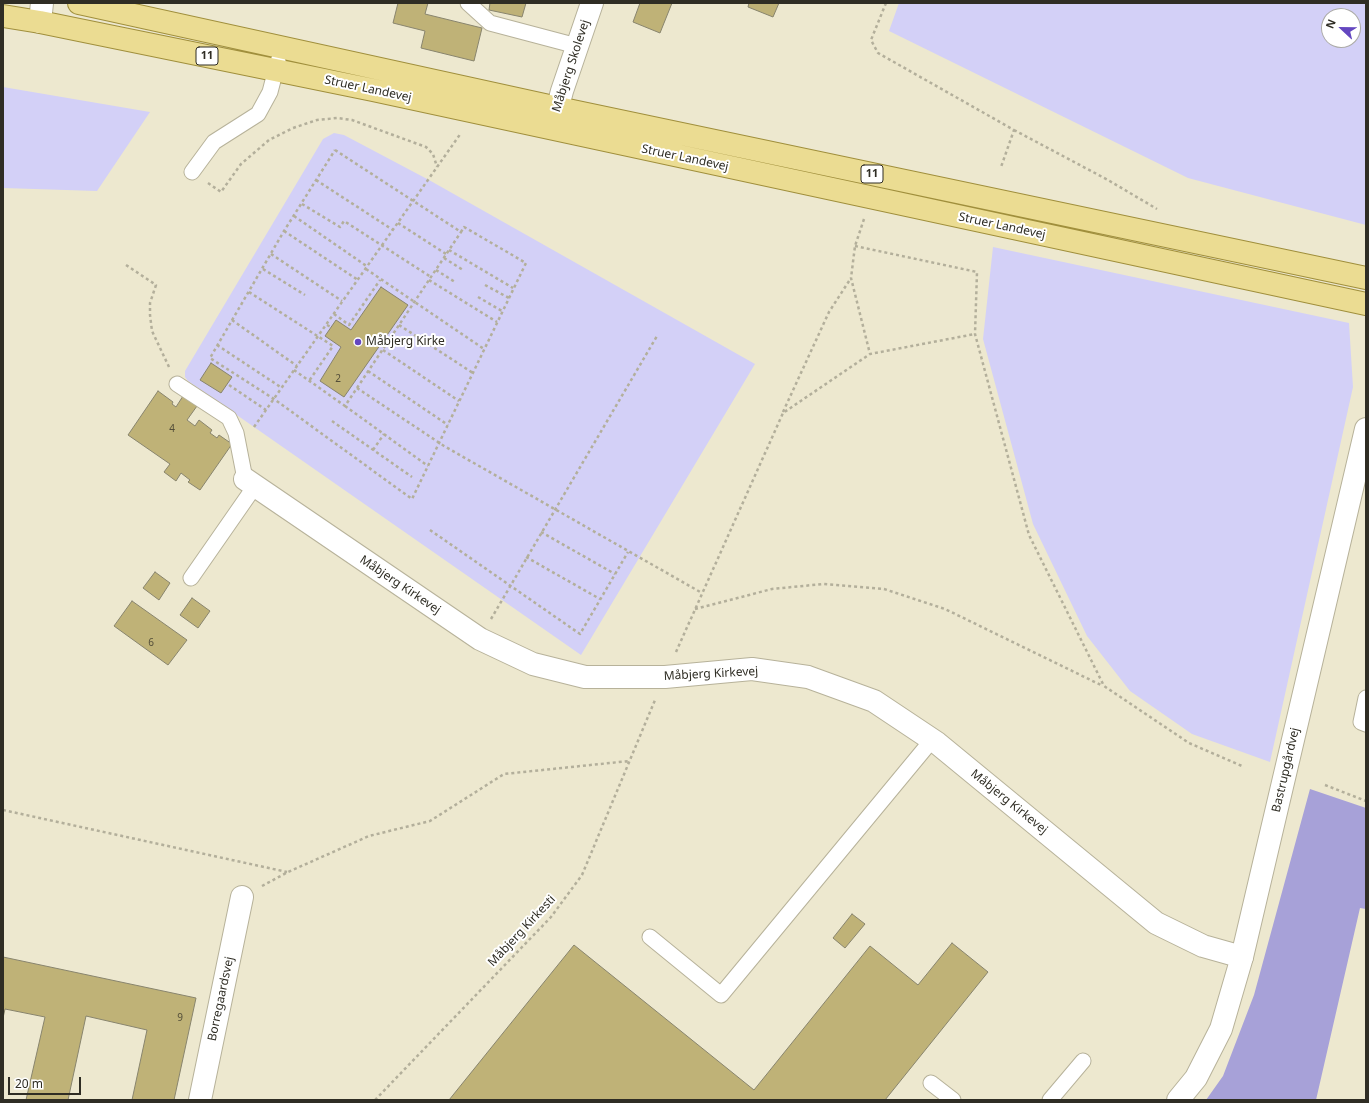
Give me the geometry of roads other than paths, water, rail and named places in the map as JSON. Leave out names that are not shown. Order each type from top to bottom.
[{"type":"main road","name":"Struer Landevej","points":[[79,3],[558,108],[1366,278]]},
{"type":"main road","name":"Struer Landevej","points":[[3,16],[41,12],[276,70],[1366,304]]},
{"type":"street","name":"Måbjerg Skolevej","points":[[552,129],[577,46],[592,3]]},
{"type":"street","name":"Bastrupgårdvej","points":[[1178,1100],[1196,1078],[1221,1029],[1242,957],[1360,486],[1366,429]]},
{"type":"street","name":"Måbjerg Kirkevej","points":[[250,483],[480,639],[533,664],[585,677],[665,677],[752,669],[808,677],[874,701],[932,740],[1156,923],[1203,946],[1242,957]]},
{"type":"street","name":"Borregaardsvej","points":[[200,1100],[242,897]]},
{"type":"lane","points":[[468,3],[490,23],[577,46]]},
{"type":"lane","points":[[192,172],[214,142],[258,114],[270,92],[280,47]]},
{"type":"lane","points":[[176,384],[229,418],[236,433],[250,483],[191,578]]},
{"type":"lane","points":[[1366,698],[1361,722],[1366,724]]},
{"type":"lane","points":[[650,937],[721,995],[932,740]]},
{"type":"lane","points":[[1050,1100],[1083,1061]]},
{"type":"lane","points":[[932,1083],[953,1100]]},
{"type":"place","name":"Måbjerg Kirke","points":[[358,342]]}]
